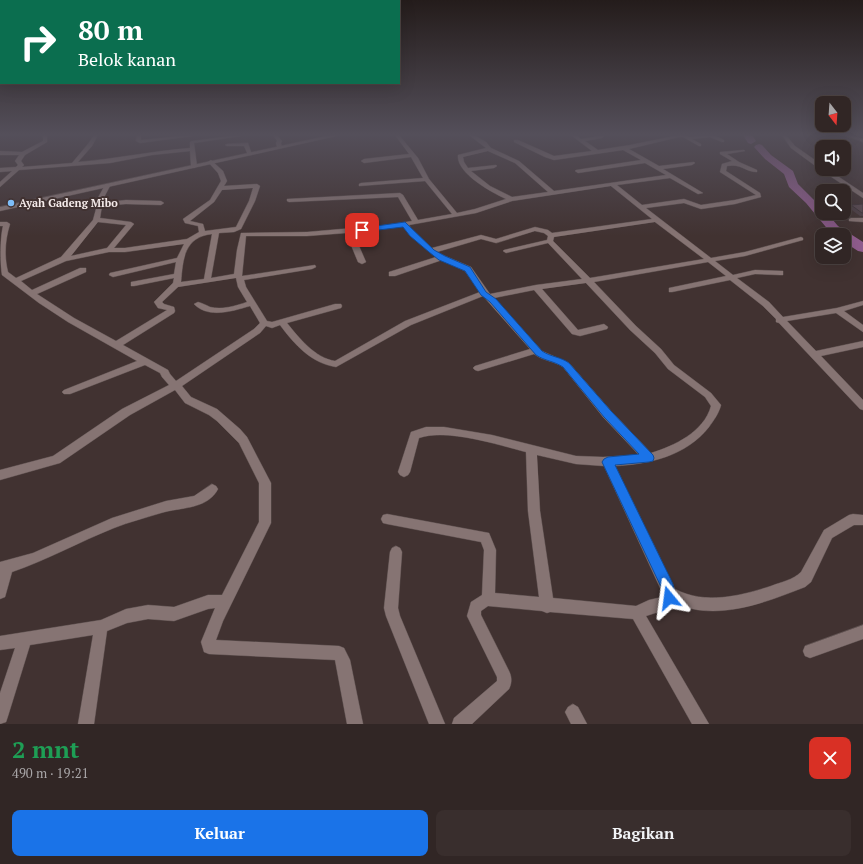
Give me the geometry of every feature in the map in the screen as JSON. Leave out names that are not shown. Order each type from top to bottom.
[{"type":"street","points":[[0,170],[16,169]]},
{"type":"street","points":[[0,184],[16,169]]},
{"type":"street","points":[[0,209],[182,169]]},
{"type":"street","points":[[202,233],[201,225],[187,222],[186,219],[210,203],[220,188],[224,180],[223,176],[217,169]]},
{"type":"street","points":[[422,169],[426,179],[456,215]]},
{"type":"street","points":[[466,170],[474,169]]},
{"type":"street","points":[[525,169],[553,194]]},
{"type":"street","points":[[578,171],[593,169]]},
{"type":"street","points":[[659,169],[700,193]]},
{"type":"street","points":[[640,207],[684,201],[701,207],[731,203],[758,196],[758,194],[724,173],[723,169]]},
{"type":"street","points":[[750,169],[755,171]]},
{"type":"street","points":[[466,170],[511,200]]},
{"type":"street","points":[[177,284],[180,259],[187,241],[193,236],[202,233],[239,232],[307,234],[349,231],[405,224],[456,215],[485,209],[511,200],[671,176]]},
{"type":"street","points":[[834,176],[846,184]]},
{"type":"street","points":[[361,185],[426,179]]},
{"type":"street","points":[[613,185],[655,220],[766,304],[812,355],[863,406]]},
{"type":"street","points":[[64,259],[96,220],[99,209],[97,205],[107,186]]},
{"type":"street","points":[[220,188],[257,186],[239,232],[239,277],[242,287],[264,323],[272,325],[338,306]]},
{"type":"street","points":[[851,187],[859,186]]},
{"type":"street","points":[[851,188],[863,196]]},
{"type":"street","points":[[289,200],[353,198],[400,194],[416,222]]},
{"type":"street","points":[[97,205],[126,202],[161,203]]},
{"type":"street","points":[[96,220],[131,223],[109,250]]},
{"type":"street","points":[[506,251],[550,238],[655,220]]},
{"type":"street","points":[[851,220],[863,220]]},
{"type":"street","points":[[0,224],[7,224],[1,250],[4,272],[71,320],[165,372],[165,375],[191,403],[213,412],[236,432],[243,440],[265,483],[265,523],[226,601],[208,642],[209,647],[339,653],[343,660],[347,689],[355,724]]},
{"type":"street","points":[[405,224],[412,234],[431,251],[442,258],[468,269],[486,295],[536,350],[541,355],[559,360],[566,365],[607,414],[649,458]]},
{"type":"street","points":[[404,472],[415,435],[424,431],[452,432],[478,436],[567,458],[608,462],[649,458],[668,452],[693,439],[714,411],[716,405],[708,395],[671,367],[658,351],[588,281],[550,238],[546,231],[535,229],[496,241],[481,238],[431,251]]},
{"type":"street","points":[[349,231],[362,262]]},
{"type":"street","points":[[207,281],[216,232]]},
{"type":"street","points":[[282,322],[298,342],[313,354],[332,364],[336,364],[422,316],[486,295],[588,281],[754,252],[801,239]]},
{"type":"street","points":[[15,281],[64,259],[109,250],[125,250],[187,241]]},
{"type":"street","points":[[392,274],[442,258]]},
{"type":"street","points":[[113,275],[180,259]]},
{"type":"street","points":[[117,345],[171,311],[171,309],[161,306],[158,302],[177,284],[312,267]]},
{"type":"street","points":[[32,293],[83,270]]},
{"type":"street","points":[[672,290],[755,272],[780,273]]},
{"type":"street","points":[[134,284],[178,275]]},
{"type":"street","points":[[536,287],[575,332],[580,334],[604,327]]},
{"type":"street","points":[[198,304],[208,310],[218,311],[232,309],[252,303]]},
{"type":"street","points":[[780,320],[838,310],[863,303]]},
{"type":"street","points":[[838,310],[863,328]]},
{"type":"street","points":[[0,475],[56,460],[126,412],[175,386],[257,331],[264,323]]},
{"type":"street","points":[[812,355],[863,344]]},
{"type":"street","points":[[478,368],[536,350]]},
{"type":"street","points":[[67,392],[145,361]]},
{"type":"street","points":[[531,450],[534,511],[547,606]]},
{"type":"street","points":[[608,462],[656,561],[670,594],[688,602],[730,604],[745,601],[800,582],[806,577],[828,534],[853,519],[863,520]]},
{"type":"street","points":[[0,592],[3,568],[60,548],[112,523],[166,506],[197,501],[212,489]]},
{"type":"street","points":[[387,519],[486,537],[490,550],[488,599]]},
{"type":"street","points":[[396,552],[391,608],[392,616],[437,724]]},
{"type":"street","points":[[460,724],[504,684],[504,676],[474,616],[474,608],[477,605],[488,599],[547,606],[637,613],[648,607],[666,603],[670,594]]},
{"type":"street","points":[[0,644],[101,627],[126,616],[148,612],[174,614],[208,602],[226,601]]},
{"type":"street","points":[[637,613],[701,724]]},
{"type":"street","points":[[86,724],[101,627]]},
{"type":"street","points":[[810,651],[863,632]]},
{"type":"street","points":[[0,716],[25,639]]},
{"type":"building","points":[[863,204],[863,213],[862,213],[851,205]]},
{"type":"waterway","points":[[783,169],[789,173],[793,185],[810,201],[833,228]]},
{"type":"waterway","points":[[851,240],[863,248]]},
{"type":"place","name":"Ayah Gadeng Mibo","points":[[11,203]]},
{"type":"route","points":[[362,230],[405,224],[412,234],[428,249],[442,258],[468,269],[484,293],[493,301],[539,353],[541,355],[559,360],[566,365],[607,414],[649,458],[608,462],[656,561],[670,594],[669,598]]}]
